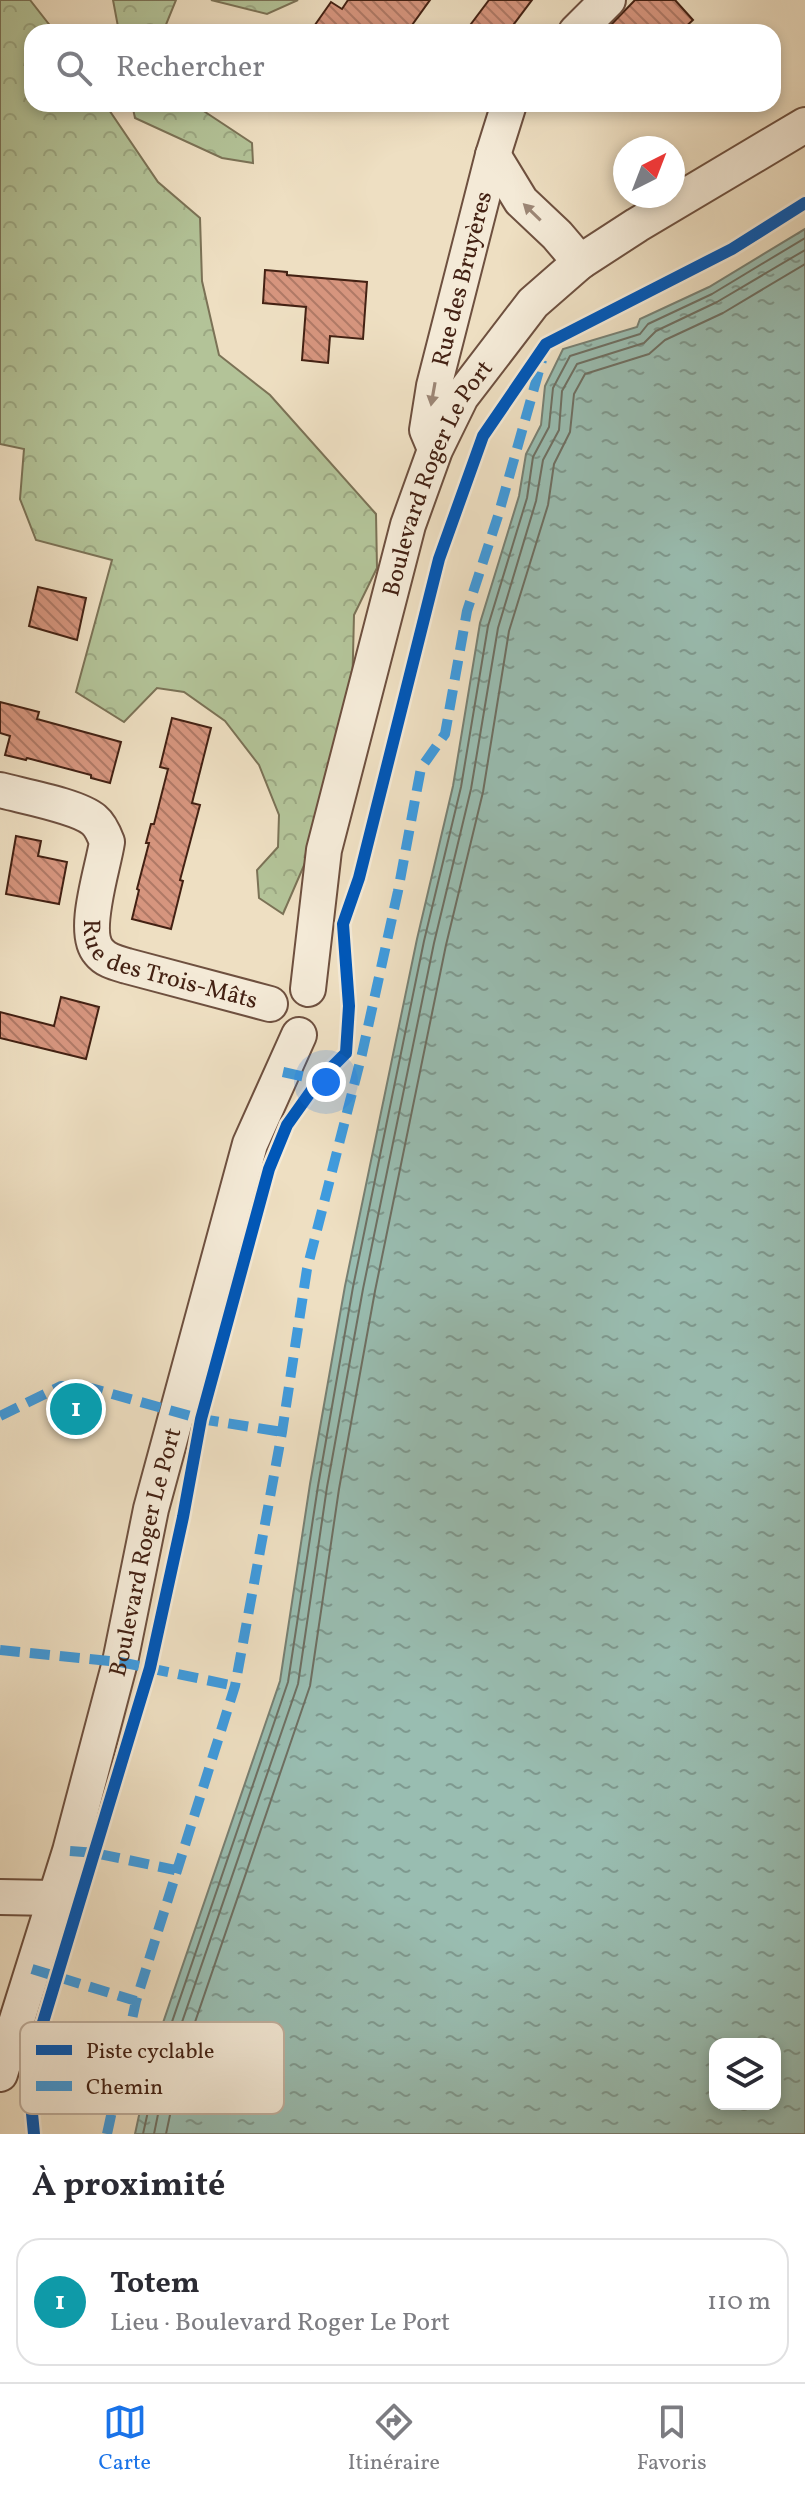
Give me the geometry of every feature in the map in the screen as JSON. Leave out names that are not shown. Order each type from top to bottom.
[{"type":"street","points":[[584,24],[608,0]]},
{"type":"street","name":"Rue des Bruyères","points":[[435,450],[427,430],[434,386],[506,112]]},
{"type":"street","name":"Boulevard Roger Le Port","points":[[308,989],[324,850],[408,525],[435,450],[461,397],[533,303],[580,262],[805,125]]},
{"type":"street","name":"Rue des Bruyères","points":[[493,155],[521,201],[580,262]]},
{"type":"street","name":"Rue des Trois-Mâts","points":[[0,790],[81,812],[102,830],[107,842],[90,933],[99,953],[110,961],[270,1004]]},
{"type":"street","points":[[293,985],[308,989],[319,1002],[314,1027],[299,1035],[283,1032],[272,1020],[270,1004],[273,996],[293,985]]},
{"type":"street","name":"Boulevard Roger Le Port","points":[[0,2074],[70,1851],[120,1662],[151,1509],[250,1144],[299,1035]]},
{"type":"street","points":[[0,1897],[54,1898]]},
{"type":"green space","points":[[0,0],[30,0],[49,24],[24,24],[24,112],[110,112],[158,182],[200,218],[202,281],[219,355],[270,395],[376,514],[377,568],[354,615],[352,696],[331,814],[283,914],[259,898],[257,870],[278,847],[279,815],[259,765],[225,721],[184,692],[157,688],[124,722],[76,692],[112,560],[36,540],[20,499],[24,449],[0,444]]},
{"type":"green space","points":[[113,0],[176,0],[166,24],[118,24]]},
{"type":"green space","points":[[211,0],[298,0],[267,14]]},
{"type":"green space","points":[[134,112],[205,112],[252,143],[253,163],[222,158],[135,118]]},
{"type":"water","points":[[805,229],[805,2134],[135,2134],[139,2114],[284,2114],[284,2022],[163,2022],[280,1681],[345,1286],[417,939],[453,786],[480,623],[519,496],[526,454],[541,425],[545,386],[563,349],[637,327],[640,319],[709,287]]},
{"type":"building","points":[[348,0],[430,0],[413,24],[316,24],[331,2],[342,9]]},
{"type":"building","points":[[489,0],[532,0],[514,24],[471,24]]},
{"type":"building","points":[[635,0],[675,0],[693,20],[689,24],[612,24]]},
{"type":"building","points":[[265,270],[367,282],[363,339],[330,336],[328,363],[302,360],[306,307],[263,303]]},
{"type":"building","points":[[38,587],[86,598],[77,640],[29,626]]},
{"type":"building","points":[[0,702],[39,712],[37,719],[121,742],[110,783],[91,778],[91,775],[5,755],[10,736],[0,733]]},
{"type":"building","points":[[172,718],[211,728],[192,803],[200,805],[171,929],[132,919],[149,843],[146,843],[168,769],[160,767]]},
{"type":"building","points":[[16,836],[41,841],[38,856],[67,862],[59,904],[6,894]]},
{"type":"building","points":[[61,997],[99,1007],[86,1059],[0,1038],[0,1012],[54,1026]]},
{"type":"marked path","points":[[131,2022],[235,1686],[282,1432],[307,1269],[362,1054],[421,768],[445,734],[467,611],[498,516],[542,360]]},
{"type":"marked path","points":[[283,1072],[319,1080],[325,1076]]},
{"type":"marked path","points":[[0,1416],[61,1386],[91,1388],[201,1419],[282,1432]]},
{"type":"marked path","points":[[0,1650],[120,1662],[235,1686]]},
{"type":"marked path","points":[[70,1851],[95,1853],[175,1870]]},
{"type":"marked path","points":[[32,1969],[136,2001]]},
{"type":"marked path","points":[[107,2134],[111,2114]]},
{"type":"cycle path","points":[[43,2022],[150,1668],[201,1419],[269,1169],[287,1125],[319,1080],[346,1053],[349,1006],[343,924],[359,878],[439,559],[483,436],[546,344],[732,249],[805,203]]},
{"type":"cycle path","points":[[32,2114],[34,2134]]},
{"type":"place","name":"Totem","points":[[76,1409]]}]
